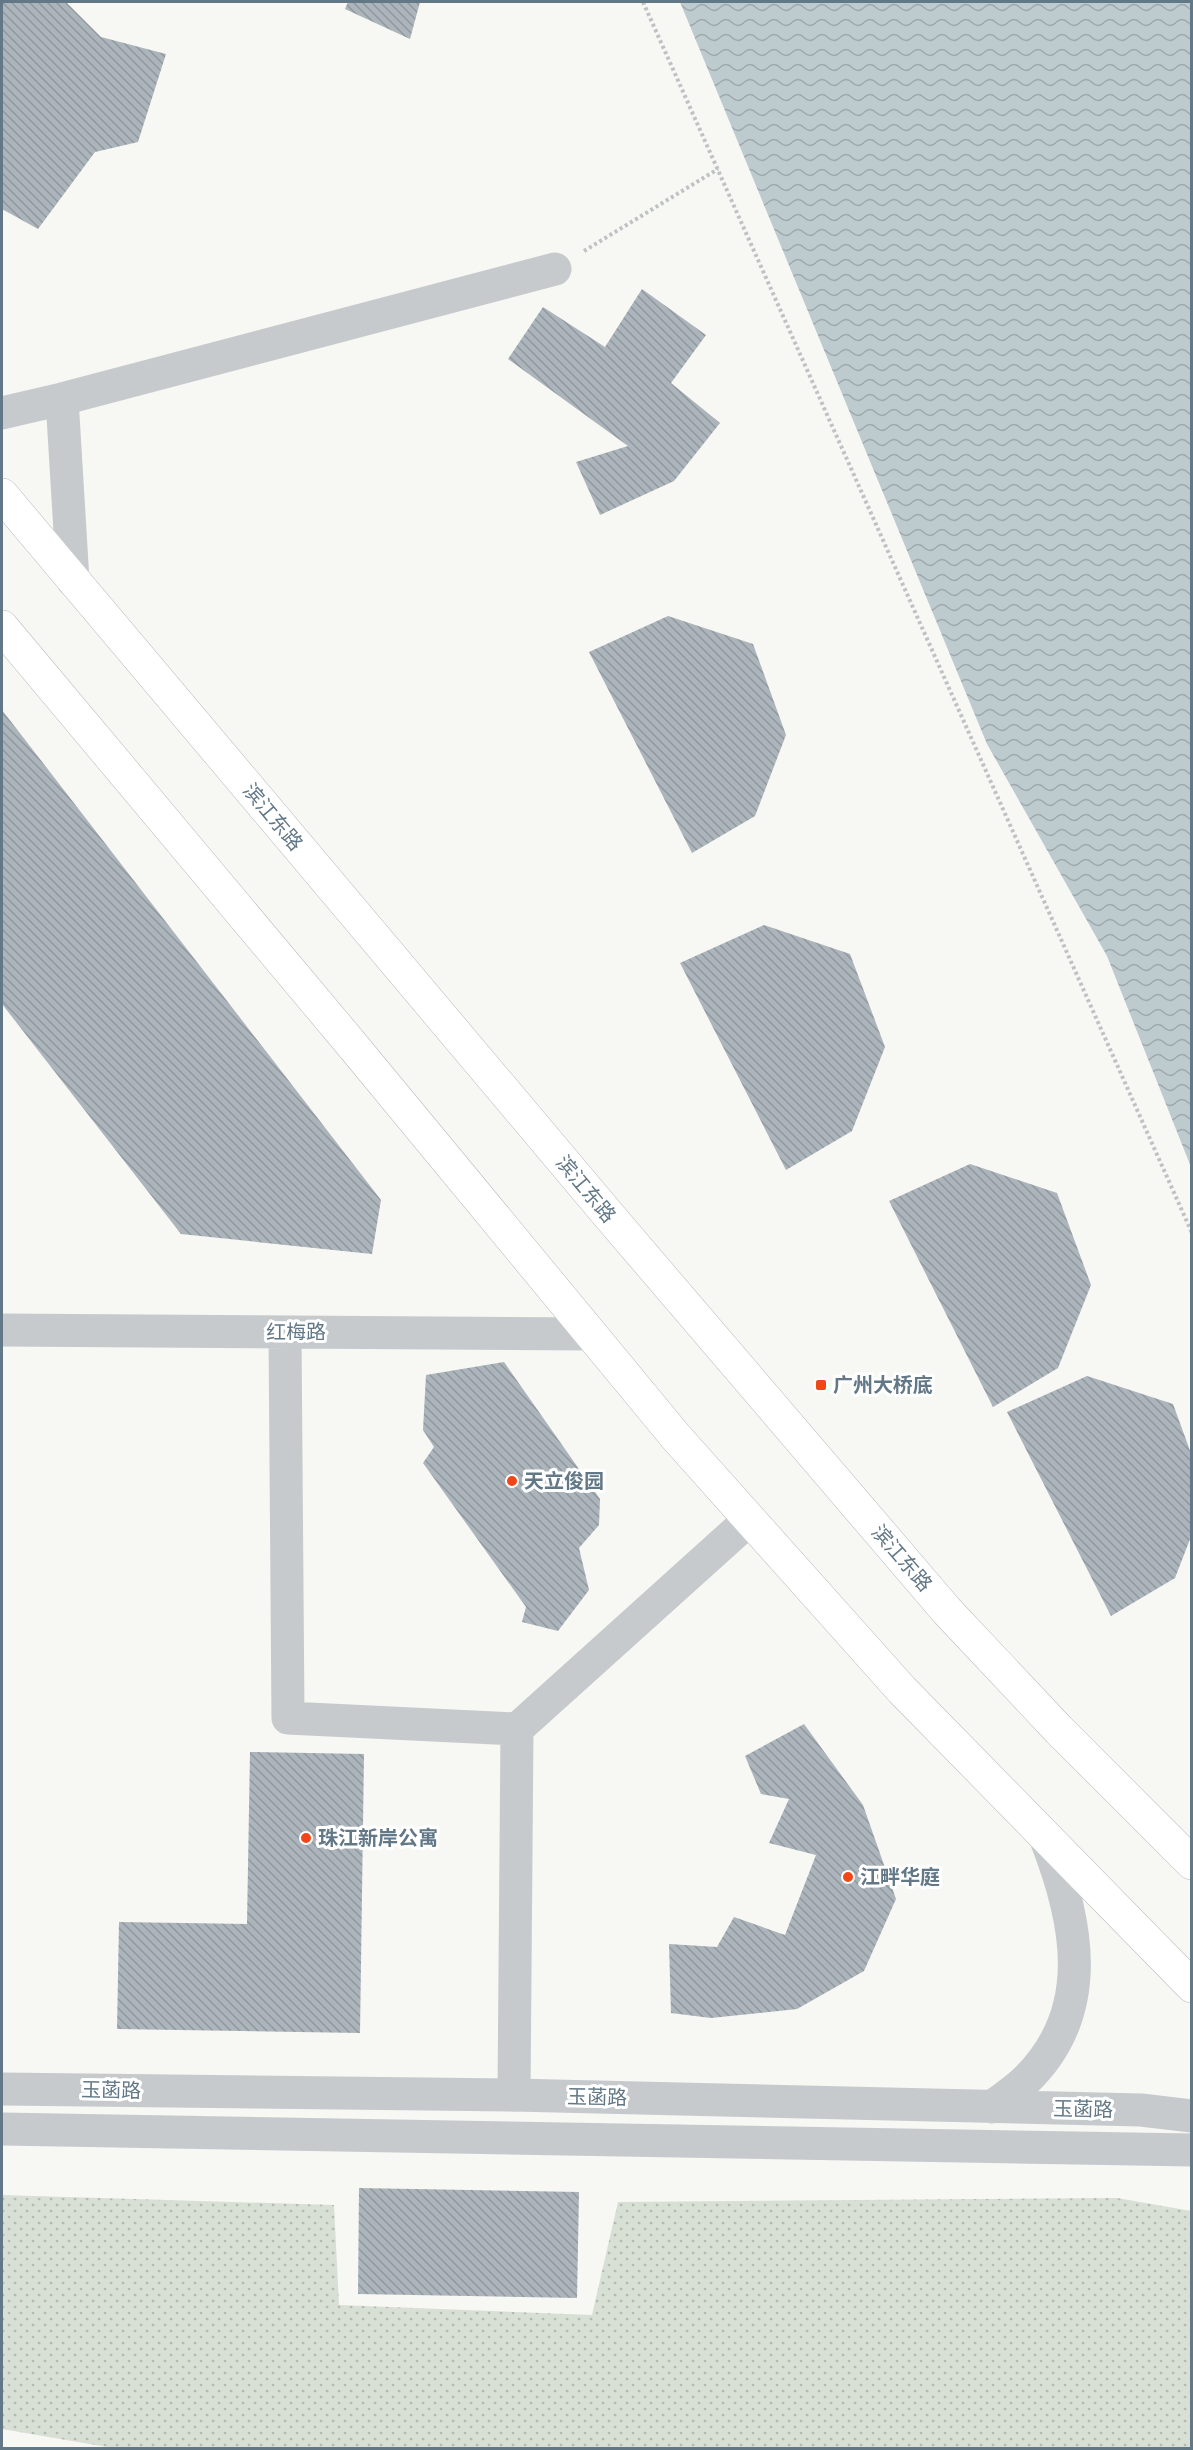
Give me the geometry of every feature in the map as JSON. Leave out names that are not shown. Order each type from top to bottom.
[{"type":"main road","name":"滨江东路","points":[[2,495],[603,1209],[947,1611],[1191,1863]]},
{"type":"main road","points":[[2,627],[676,1437],[902,1690],[1191,1986]]},
{"type":"street","points":[[2,413],[555,269]]},
{"type":"street","points":[[62,399],[74,580]]},
{"type":"street","name":"红梅路","points":[[2,1330],[591,1334]]},
{"type":"street","points":[[285,1332],[288,1718],[517,1729],[749,1520]]},
{"type":"street","points":[[514,2095],[517,1729]]},
{"type":"street","points":[[992,2107],[1025,2081],[1054,2045],[1068,2015],[1074,1992],[1075,1950],[1070,1910],[1061,1877],[1045,1837]]},
{"type":"street","name":"玉菡路","points":[[2,2089],[514,2095],[1141,2110],[1191,2116]]},
{"type":"street","name":"玉菡路","points":[[2,2129],[1183,2145]]},
{"type":"path","points":[[643,2],[1191,1233]]},
{"type":"path","points":[[555,269],[718,169]]},
{"type":"shaded area","points":[[2,2195],[334,2205],[339,2305],[592,2315],[618,2202],[1117,2198],[1191,2211],[1191,2448],[113,2448],[2,2429]]},
{"type":"water","points":[[680,2],[1191,2],[1191,1167],[1107,956],[987,744]]},
{"type":"building","points":[[2,2],[66,2],[101,37],[166,54],[138,142],[95,152],[38,229],[2,209]]},
{"type":"building","points":[[348,2],[420,2],[410,39],[345,9]]},
{"type":"building","points":[[642,289],[706,335],[671,383],[720,423],[674,481],[600,515],[576,462],[628,446],[508,359],[543,307],[605,347]]},
{"type":"building","points":[[668,616],[753,644],[786,735],[755,816],[692,853],[589,652]]},
{"type":"building","points":[[2,710],[381,1200],[372,1254],[181,1234],[2,1004]]},
{"type":"building","points":[[764,925],[850,954],[885,1047],[852,1131],[786,1170],[680,963]]},
{"type":"building","points":[[970,1164],[1057,1193],[1091,1285],[1058,1368],[993,1407],[889,1201]]},
{"type":"building","name":"天立俊园","points":[[504,1362],[600,1499],[599,1525],[579,1548],[589,1590],[558,1631],[522,1622],[526,1607],[423,1463],[434,1447],[423,1430],[426,1375]]},
{"type":"building","points":[[1087,1376],[1173,1404],[1192,1456],[1192,1534],[1175,1578],[1111,1616],[1007,1412]]},
{"type":"building","name":"江畔华庭","points":[[804,1724],[863,1805],[896,1899],[864,1971],[797,2009],[711,2018],[671,2013],[669,1944],[717,1947],[734,1917],[785,1935],[816,1855],[769,1843],[789,1799],[761,1794],[745,1756]]},
{"type":"building","name":"珠江新岸公寓","points":[[250,1752],[364,1754],[360,2033],[117,2029],[119,1922],[247,1924]]},
{"type":"building","points":[[359,2188],[579,2192],[577,2298],[358,2294]]},
{"type":"place","name":"广州大桥底","points":[[821,1385]]},
{"type":"place","name":"天立俊园","points":[[512,1481]]},
{"type":"place","name":"珠江新岸公寓","points":[[306,1838]]},
{"type":"place","name":"江畔华庭","points":[[848,1877]]}]
